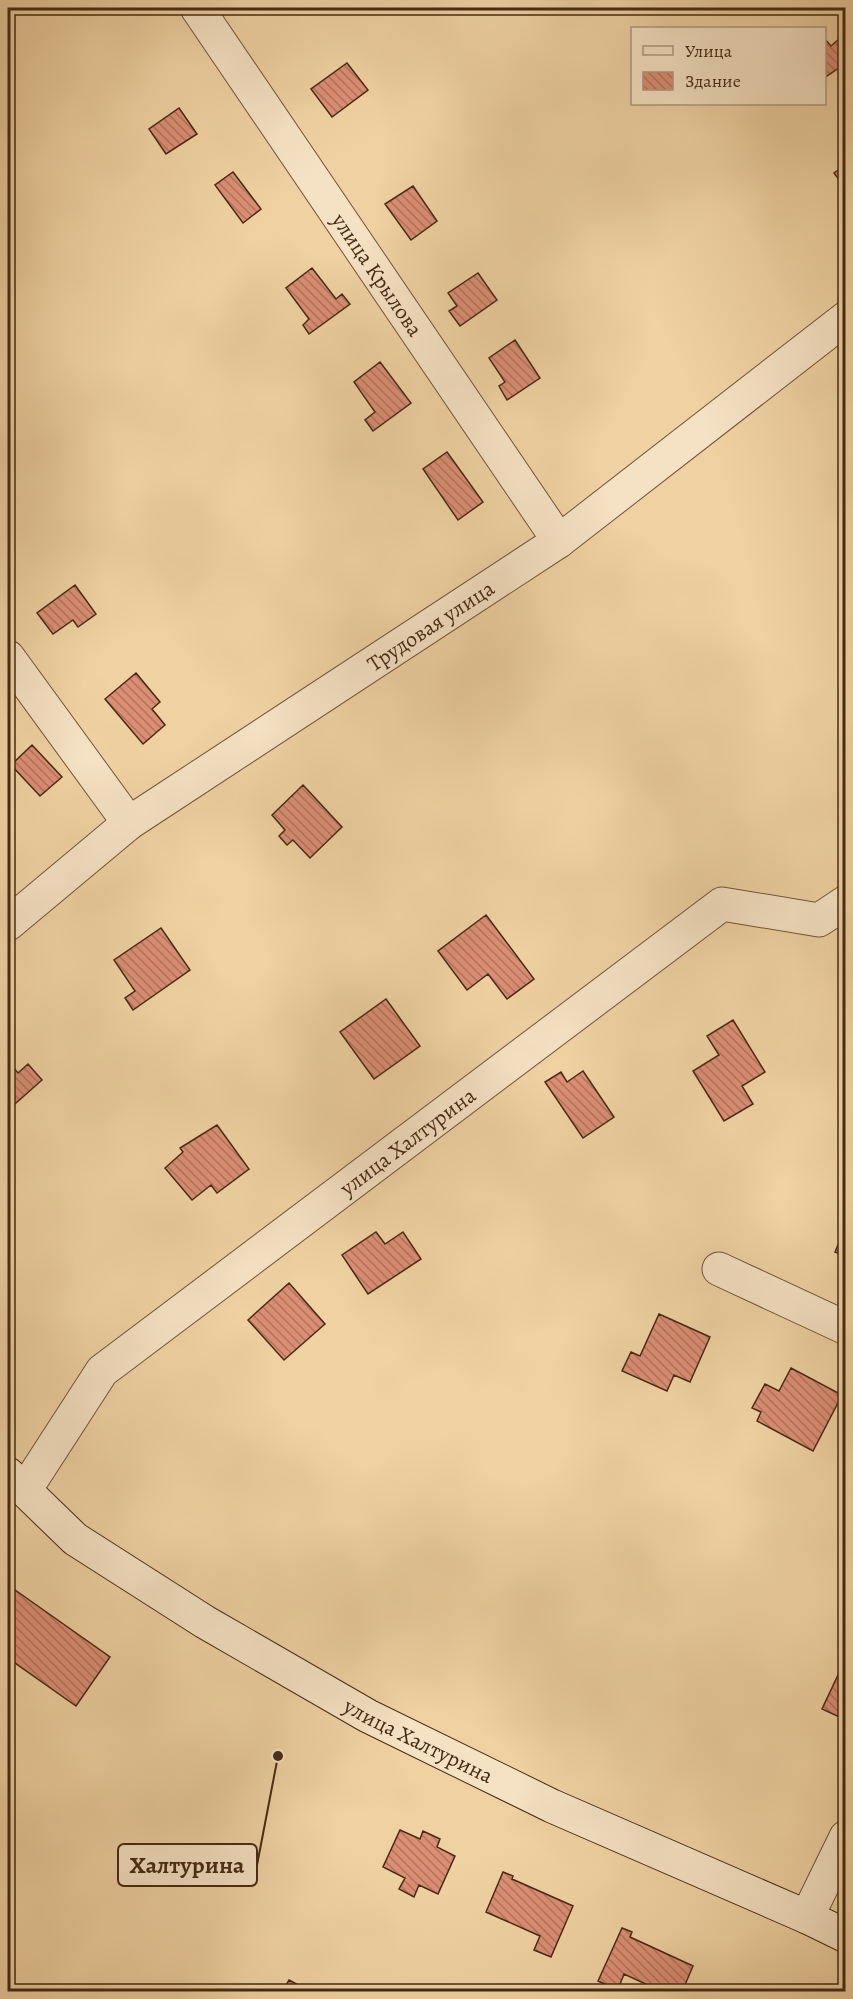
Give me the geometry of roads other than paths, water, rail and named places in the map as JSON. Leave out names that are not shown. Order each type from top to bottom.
[{"type":"street","name":"улица Крылова","points":[[197,8],[559,541]]},
{"type":"street","name":"Трудовая улица","points":[[8,924],[129,823],[559,541],[846,318]]},
{"type":"street","points":[[8,657],[129,823]]},
{"type":"street","name":"улица Халтурина","points":[[846,903],[819,920],[722,904],[102,1371],[16,1482],[75,1539],[214,1627],[368,1716],[552,1806],[846,1936]]},
{"type":"street","points":[[719,1269],[846,1328]]},
{"type":"street","points":[[807,1917],[846,1837]]},
{"type":"place","name":"Халтурина","points":[[278,1756]]}]
